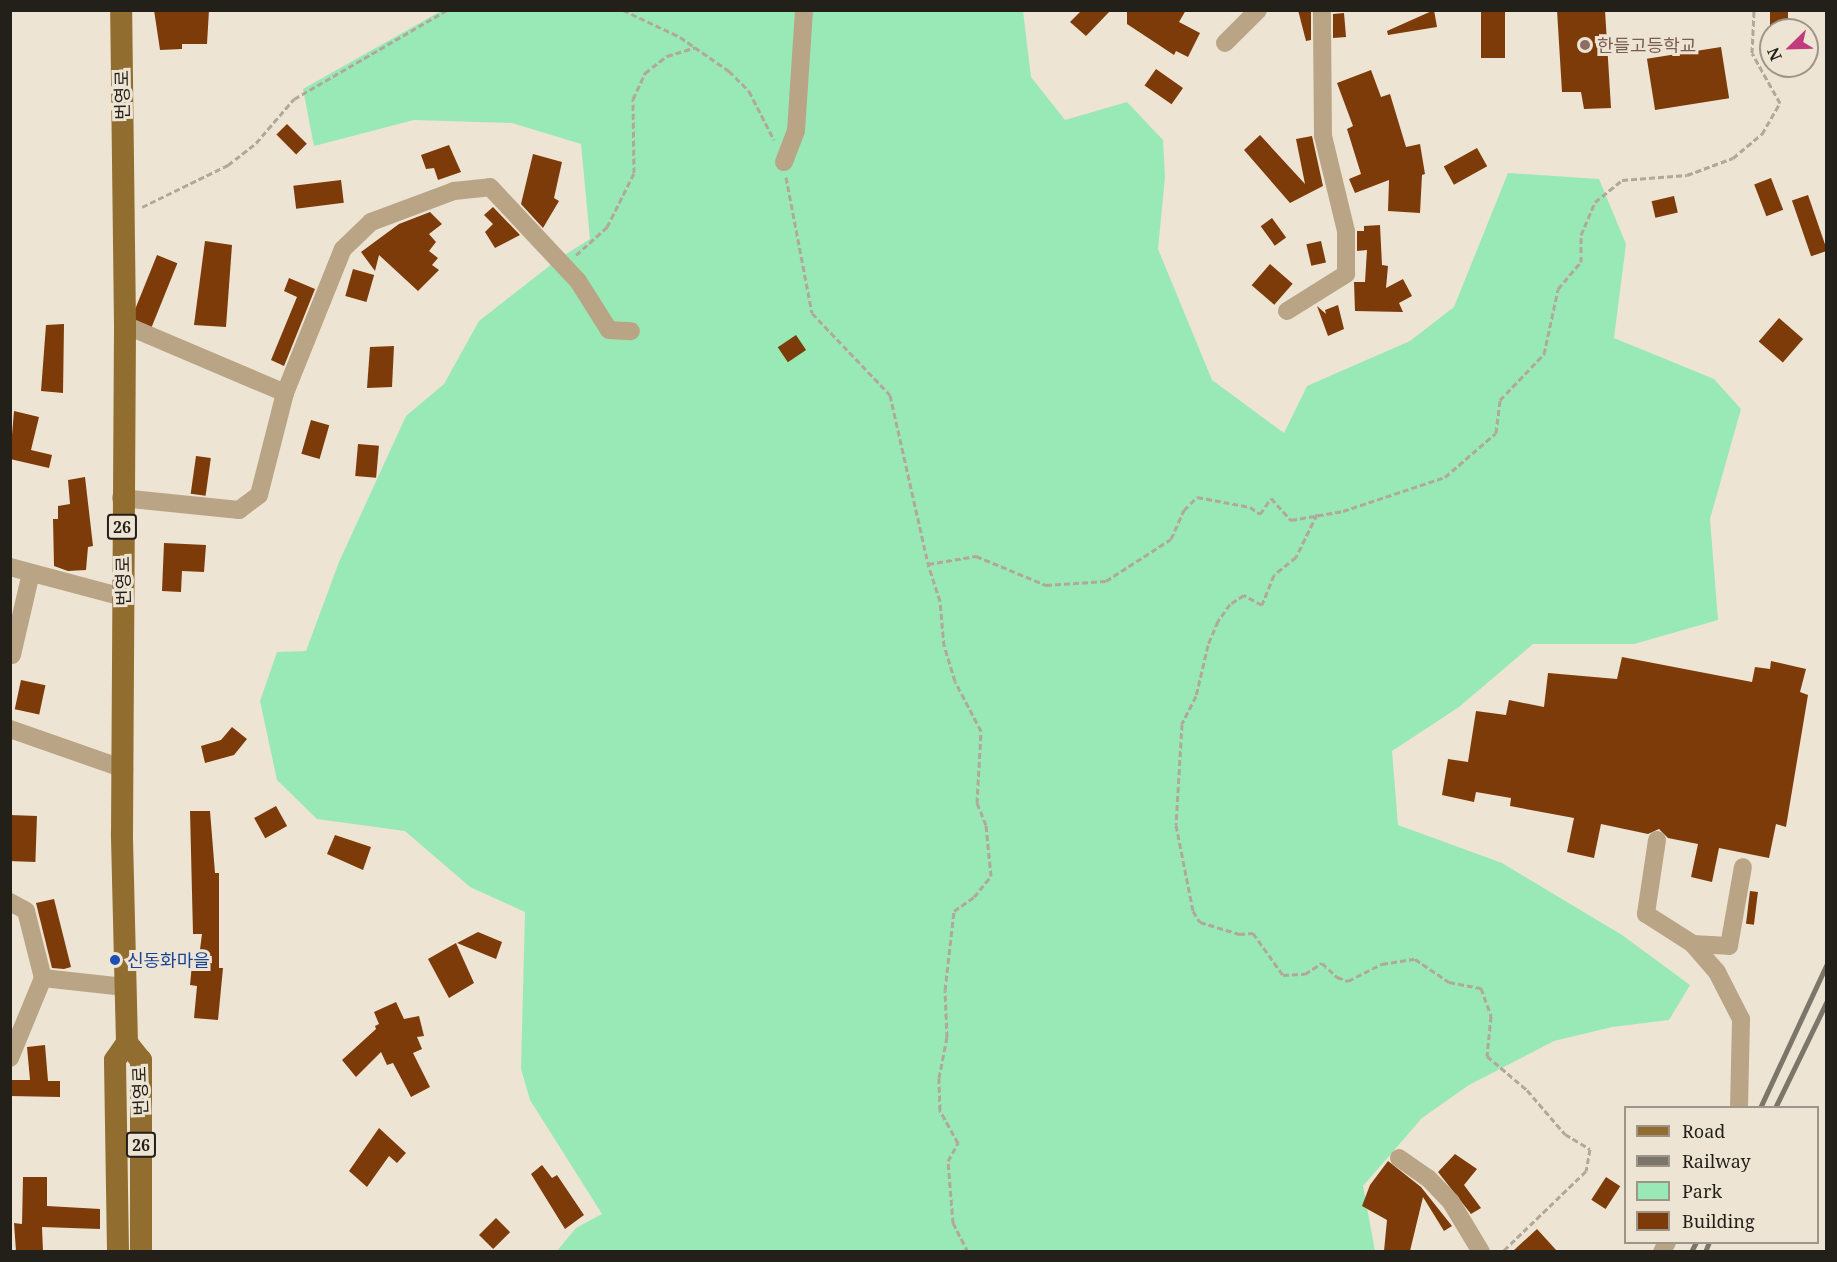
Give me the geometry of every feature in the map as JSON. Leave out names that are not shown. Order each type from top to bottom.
[{"type":"main road","name":"번영로","points":[[117,1251],[115,1060],[127,1043],[121,498],[125,325],[121,10]]},
{"type":"main road","name":"번영로","points":[[127,1043],[141,1060],[141,1251]]},
{"type":"street","points":[[784,162],[796,131],[804,10]]},
{"type":"street","points":[[1225,43],[1258,10]]},
{"type":"street","points":[[1287,311],[1346,274],[1346,231],[1323,136],[1322,10]]},
{"type":"street","points":[[121,498],[239,510],[259,495],[285,393],[343,249],[371,222],[454,191],[490,187],[562,264],[609,330],[631,331]]},
{"type":"street","points":[[125,325],[285,393]]},
{"type":"street","points":[[10,567],[123,597]]},
{"type":"street","points":[[12,655],[31,573]]},
{"type":"street","points":[[10,729],[124,768]]},
{"type":"street","points":[[1657,840],[1646,914],[1693,944],[1717,972],[1741,1019],[1739,1106]]},
{"type":"street","points":[[1693,944],[1729,946],[1743,867]]},
{"type":"street","points":[[10,902],[26,911],[43,978],[10,1058]]},
{"type":"street","points":[[43,978],[125,987]]},
{"type":"street","points":[[1399,1158],[1428,1178],[1451,1202],[1481,1251]]},
{"type":"path","points":[[123,220],[157,197],[228,165],[256,143],[294,99],[447,10]]},
{"type":"path","points":[[623,10],[696,46],[749,91],[784,162],[812,312],[890,395],[928,564],[940,601],[944,646],[955,681],[981,731],[977,803],[986,825],[991,876],[974,897],[954,911],[945,990],[947,1037],[939,1078],[940,1110],[958,1143],[948,1161],[953,1189],[952,1223],[968,1251]]},
{"type":"path","points":[[928,564],[976,556],[1046,585],[1106,581],[1171,539],[1184,510],[1197,497],[1250,507],[1260,514],[1271,498],[1291,520],[1383,500],[1445,477],[1496,433],[1500,400],[1544,354],[1558,290],[1581,262],[1581,235],[1595,202],[1622,180],[1687,175],[1732,158],[1762,134],[1780,103],[1752,53],[1754,10]]},
{"type":"path","points":[[562,264],[585,250],[608,226],[634,173],[633,99],[645,73],[667,56],[696,46]]},
{"type":"path","points":[[1317,514],[1296,557],[1274,575],[1262,605],[1244,595],[1230,604],[1218,621],[1208,645],[1196,696],[1182,724],[1176,825],[1193,911],[1200,922],[1239,934],[1253,933],[1283,975],[1305,974],[1322,963],[1337,977],[1348,981],[1359,972],[1382,964],[1415,959],[1449,982],[1481,988],[1491,1016],[1487,1056],[1527,1090],[1565,1134],[1590,1149],[1586,1171],[1502,1251]]},
{"type":"green space","points":[[441,11],[1023,11],[1031,77],[1065,120],[1127,102],[1163,140],[1165,177],[1158,249],[1212,380],[1284,433],[1307,386],[1410,341],[1454,307],[1508,173],[1599,179],[1626,244],[1614,338],[1714,379],[1741,409],[1710,519],[1718,620],[1634,644],[1533,644],[1459,707],[1392,751],[1398,825],[1502,863],[1622,935],[1690,985],[1669,1020],[1612,1027],[1554,1041],[1469,1085],[1422,1118],[1363,1186],[1375,1251],[557,1251],[576,1228],[602,1214],[530,1100],[521,1069],[525,912],[470,887],[405,831],[317,819],[277,780],[260,701],[277,652],[306,651],[339,562],[406,416],[444,384],[479,321],[557,260],[590,239],[581,144],[512,123],[414,120],[314,146],[303,89]]},
{"type":"building","points":[[154,10],[209,10],[207,44],[182,44],[182,49],[160,50]]},
{"type":"building","points":[[1082,10],[1111,10],[1086,36],[1070,22]]},
{"type":"building","points":[[1127,10],[1186,10],[1179,22],[1200,33],[1188,57],[1176,51],[1174,55],[1127,24]]},
{"type":"building","points":[[1298,10],[1311,10],[1311,40],[1306,41]]},
{"type":"building","points":[[1434,10],[1437,27],[1388,35],[1387,31]]},
{"type":"building","points":[[1481,10],[1505,10],[1505,58],[1481,58]]},
{"type":"building","points":[[1557,10],[1605,10],[1611,108],[1584,109],[1581,92],[1562,92]]},
{"type":"building","points":[[1770,10],[1788,10],[1788,18],[1770,18]]},
{"type":"building","points":[[1344,13],[1346,37],[1333,38],[1333,14]]},
{"type":"building","points":[[1721,47],[1729,98],[1655,110],[1647,59]]},
{"type":"building","points":[[1156,69],[1183,88],[1172,104],[1145,85]]},
{"type":"building","points":[[1371,70],[1381,97],[1390,94],[1406,147],[1420,144],[1425,174],[1422,175],[1420,213],[1388,211],[1389,180],[1355,193],[1349,179],[1361,174],[1347,129],[1353,126],[1337,83]]},
{"type":"building","points":[[287,124],[307,144],[296,154],[276,135]]},
{"type":"building","points":[[1260,135],[1305,184],[1296,139],[1312,136],[1323,186],[1290,203],[1244,150]]},
{"type":"building","points":[[449,145],[461,172],[438,180],[434,168],[426,169],[421,155]]},
{"type":"building","points":[[1477,148],[1487,166],[1454,185],[1444,166]]},
{"type":"building","points":[[533,154],[562,162],[554,198],[559,201],[543,228],[521,204]]},
{"type":"building","points":[[1771,178],[1783,210],[1766,216],[1754,184]]},
{"type":"building","points":[[341,180],[344,203],[296,209],[293,186]]},
{"type":"building","points":[[1808,195],[1826,247],[1826,251],[1811,256],[1792,201]]},
{"type":"building","points":[[1674,196],[1678,213],[1655,218],[1652,201]]},
{"type":"building","points":[[493,207],[520,235],[495,248],[485,232],[493,224],[484,215]]},
{"type":"building","points":[[430,212],[442,224],[429,234],[436,242],[429,251],[438,258],[432,265],[439,270],[418,291],[379,255],[375,271],[361,252],[399,224]]},
{"type":"building","points":[[1272,218],[1286,237],[1275,246],[1261,226]]},
{"type":"building","points":[[1380,225],[1382,265],[1388,266],[1386,288],[1403,279],[1412,296],[1399,303],[1403,312],[1355,311],[1354,282],[1365,282],[1367,250],[1357,251],[1357,231],[1364,231],[1364,226]]},
{"type":"building","points":[[205,241],[232,245],[226,327],[194,325]]},
{"type":"building","points":[[1321,241],[1326,262],[1311,266],[1306,244]]},
{"type":"building","points":[[157,255],[177,263],[151,328],[131,320]]},
{"type":"building","points":[[1270,264],[1293,284],[1274,305],[1252,285]]},
{"type":"building","points":[[353,269],[374,275],[366,302],[345,296]]},
{"type":"building","points":[[289,278],[315,289],[284,366],[271,360],[297,297],[284,291]]},
{"type":"building","points":[[1338,305],[1344,329],[1328,336],[1317,306],[1326,314],[1325,310]]},
{"type":"building","points":[[1779,318],[1803,339],[1783,362],[1759,341]]},
{"type":"building","points":[[64,324],[63,393],[41,391],[46,325]]},
{"type":"building","points":[[796,335],[806,350],[788,362],[778,347]]},
{"type":"building","points":[[394,346],[392,387],[367,388],[370,347]]},
{"type":"building","points":[[14,411],[39,417],[31,450],[52,455],[49,468],[10,459]]},
{"type":"building","points":[[311,420],[329,425],[320,459],[301,454]]},
{"type":"building","points":[[358,444],[379,446],[376,478],[355,476]]},
{"type":"building","points":[[196,456],[211,458],[206,496],[191,494]]},
{"type":"building","points":[[85,477],[93,546],[88,547],[86,570],[68,571],[54,566],[53,519],[58,519],[58,506],[70,504],[68,480]]},
{"type":"building","points":[[164,543],[206,545],[204,572],[182,571],[181,592],[162,591]]},
{"type":"building","points":[[1622,657],[1752,682],[1755,667],[1770,669],[1771,661],[1806,669],[1800,692],[1808,695],[1786,827],[1776,824],[1769,858],[1719,848],[1712,882],[1691,877],[1698,844],[1668,838],[1659,829],[1648,834],[1601,824],[1594,858],[1567,852],[1574,818],[1510,806],[1511,798],[1476,792],[1474,802],[1442,795],[1448,759],[1468,762],[1476,711],[1506,715],[1509,700],[1544,707],[1548,673],[1617,679]]},
{"type":"building","points":[[21,680],[45,685],[39,715],[15,709]]},
{"type":"building","points":[[232,727],[247,739],[234,755],[205,763],[201,746],[221,740]]},
{"type":"building","points":[[276,806],[287,826],[265,838],[254,818]]},
{"type":"building","points":[[190,811],[210,811],[215,873],[219,873],[219,968],[223,968],[218,1020],[194,1018],[197,986],[190,985],[192,964],[198,965],[202,934],[193,934]]},
{"type":"building","points":[[10,815],[37,816],[35,862],[10,861]]},
{"type":"building","points":[[335,835],[371,847],[363,870],[327,854]]},
{"type":"building","points":[[1750,891],[1758,892],[1754,925],[1746,924]]},
{"type":"building","points":[[54,899],[71,967],[64,969],[52,968],[36,903]]},
{"type":"building","points":[[478,932],[502,942],[496,959],[457,943]]},
{"type":"building","points":[[456,943],[474,983],[449,998],[428,959]]},
{"type":"building","points":[[396,1002],[404,1019],[419,1016],[424,1036],[417,1037],[422,1049],[413,1053],[430,1087],[411,1097],[393,1063],[387,1065],[381,1052],[356,1077],[342,1060],[376,1029],[375,1026],[379,1024],[374,1012]]},
{"type":"building","points":[[45,1045],[48,1081],[60,1081],[60,1097],[10,1096],[10,1080],[30,1080],[27,1047]]},
{"type":"building","points":[[379,1128],[406,1153],[397,1163],[389,1156],[367,1187],[349,1171]]},
{"type":"building","points":[[1455,1154],[1477,1169],[1464,1185],[1481,1208],[1471,1214],[1438,1172]]},
{"type":"building","points":[[1388,1161],[1421,1187],[1452,1226],[1444,1231],[1423,1197],[1410,1251],[1384,1251],[1387,1220],[1362,1206],[1370,1185]]},
{"type":"building","points":[[542,1165],[552,1178],[557,1175],[584,1215],[565,1229],[531,1174]]},
{"type":"building","points":[[23,1177],[47,1177],[47,1206],[100,1209],[100,1229],[42,1227],[43,1251],[16,1251],[14,1223],[22,1224]]},
{"type":"building","points":[[1606,1177],[1620,1186],[1606,1209],[1591,1200]]},
{"type":"building","points":[[496,1218],[510,1232],[493,1249],[479,1235]]},
{"type":"building","points":[[1537,1229],[1557,1251],[1513,1251]]},
{"type":"railway","points":[[1761,1106],[1826,966]]},
{"type":"railway","points":[[1776,1106],[1826,1003]]},
{"type":"railway","points":[[1691,1252],[1695,1244]]},
{"type":"railway","points":[[1705,1252],[1708,1244]]},
{"type":"place","name":"한들고등학교","points":[[1585,45]]},
{"type":"place","name":"신동화마을","points":[[115,960]]}]
